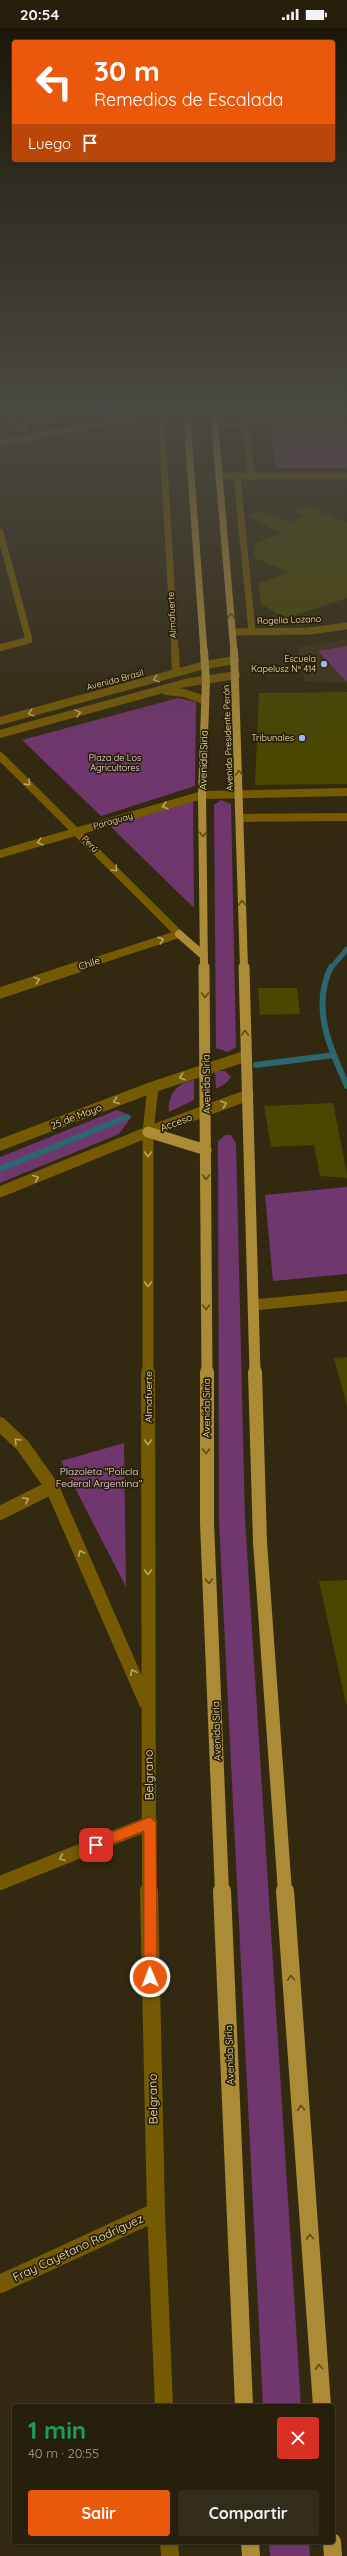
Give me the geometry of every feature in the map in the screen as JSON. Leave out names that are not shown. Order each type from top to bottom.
[{"type":"main road","name":"Avenida Siria","points":[[195,523],[206,680],[204,700],[202,795],[206,1110],[207,1524],[244,2404]]},
{"type":"main road","name":"Avenida Presidente Perón","points":[[223,523],[236,675],[246,1072],[248,1095]]},
{"type":"main road","points":[[179,934],[204,956]]},
{"type":"main road","points":[[248,1095],[260,1542],[322,2404]]},
{"type":"main road","points":[[148,1132],[206,1150]]},
{"type":"main road","points":[[250,2544],[250,2556]]},
{"type":"main road","points":[[332,2544],[333,2556]]},
{"type":"street","name":"Almafuerte","points":[[167,523],[176,673]]},
{"type":"street","points":[[242,523],[252,632]]},
{"type":"street","points":[[0,532],[28,640],[0,648]]},
{"type":"street","points":[[0,573],[10,570]]},
{"type":"street","name":"Rogelia Lozano","points":[[232,632],[309,631],[347,626]]},
{"type":"street","name":"Avenida Brasil","points":[[0,721],[205,665],[235,660]]},
{"type":"street","points":[[0,734],[157,691],[236,675]]},
{"type":"street","points":[[157,691],[184,693],[204,700]]},
{"type":"street","name":"Perú","points":[[0,756],[78,831],[179,934]]},
{"type":"street","name":"Paraguay","points":[[0,854],[202,795],[347,792]]},
{"type":"street","points":[[240,818],[347,817]]},
{"type":"street","name":"Chile","points":[[0,992],[179,934]]},
{"type":"street","points":[[153,1087],[246,1056]]},
{"type":"street","name":"Almafuerte","points":[[148,1708],[148,1132],[153,1087]]},
{"type":"street","name":"25 de Mayo","points":[[0,1145],[153,1087]]},
{"type":"street","name":"Acceso","points":[[148,1132],[248,1095]]},
{"type":"street","points":[[0,1192],[148,1132]]},
{"type":"street","points":[[254,1305],[347,1296]]},
{"type":"street","name":"Belgrano","points":[[0,1424],[23,1446],[52,1487],[148,1708],[150,1823],[149,1930],[156,2212],[164,2404]]},
{"type":"street","points":[[0,1513],[52,1487]]},
{"type":"street","points":[[0,1883],[150,1823]]},
{"type":"street","name":"Fray Cayetano Rodríguez","points":[[0,2284],[156,2212]]},
{"type":"street","points":[[169,2544],[170,2556]]},
{"type":"shaded area","name":"Escuela Kapelusz Nº 414","points":[[347,639],[347,683],[304,681],[298,647]]},
{"type":"green space","points":[[347,646],[347,682],[318,651]]},
{"type":"green space","name":"Plaza de Los Agricultores","points":[[178,698],[196,702],[195,786],[101,816],[22,740]]},
{"type":"green space","points":[[221,800],[231,804],[236,1047],[228,1052],[216,1048],[214,805]]},
{"type":"green space","points":[[193,801],[194,908],[109,825]]},
{"type":"green space","points":[[215,1071],[225,1071],[231,1077],[226,1083],[216,1089]]},
{"type":"green space","points":[[194,1080],[194,1100],[169,1112],[170,1101],[174,1091],[188,1081]]},
{"type":"green space","points":[[117,1110],[132,1116],[119,1134],[0,1183],[0,1157]]},
{"type":"green space","points":[[225,1135],[231,1135],[236,1143],[245,1519],[301,2404],[263,2404],[219,1522],[218,1141]]},
{"type":"green space","points":[[347,1187],[347,1274],[273,1281],[265,1195]]},
{"type":"green space","name":"Plazoleta \"Policía Federal Argentina\"","points":[[124,1443],[126,1587],[61,1461]]},
{"type":"green space","points":[[269,2544],[309,2544],[310,2556],[270,2556]]},
{"type":"building","points":[[261,523],[347,523],[347,598],[286,618],[261,604],[258,584],[288,572],[253,557],[256,543],[281,533]]},
{"type":"building","name":"Tribunales","points":[[347,692],[347,784],[255,785],[259,693]]},
{"type":"building","points":[[258,988],[297,988],[300,1014],[260,1015]]},
{"type":"building","points":[[333,1103],[347,1178],[320,1176],[314,1145],[271,1147],[264,1106]]},
{"type":"building","points":[[347,1357],[347,1406],[334,1358]]},
{"type":"building","points":[[347,1580],[347,1704],[346,1704],[319,1581]]},
{"type":"waterway","points":[[331,968],[347,949]]},
{"type":"waterway","points":[[331,967],[325,982],[323,997],[325,1027],[329,1042],[347,1086]]},
{"type":"waterway","points":[[256,1065],[334,1055]]},
{"type":"waterway","points":[[0,1169],[127,1117]]},
{"type":"place","name":"Escuela Kapelusz Nº 414","points":[[324,664]]},
{"type":"place","name":"Tribunales","points":[[302,738]]},
{"type":"route","points":[[96,1845],[150,1823],[150,1977]]}]
